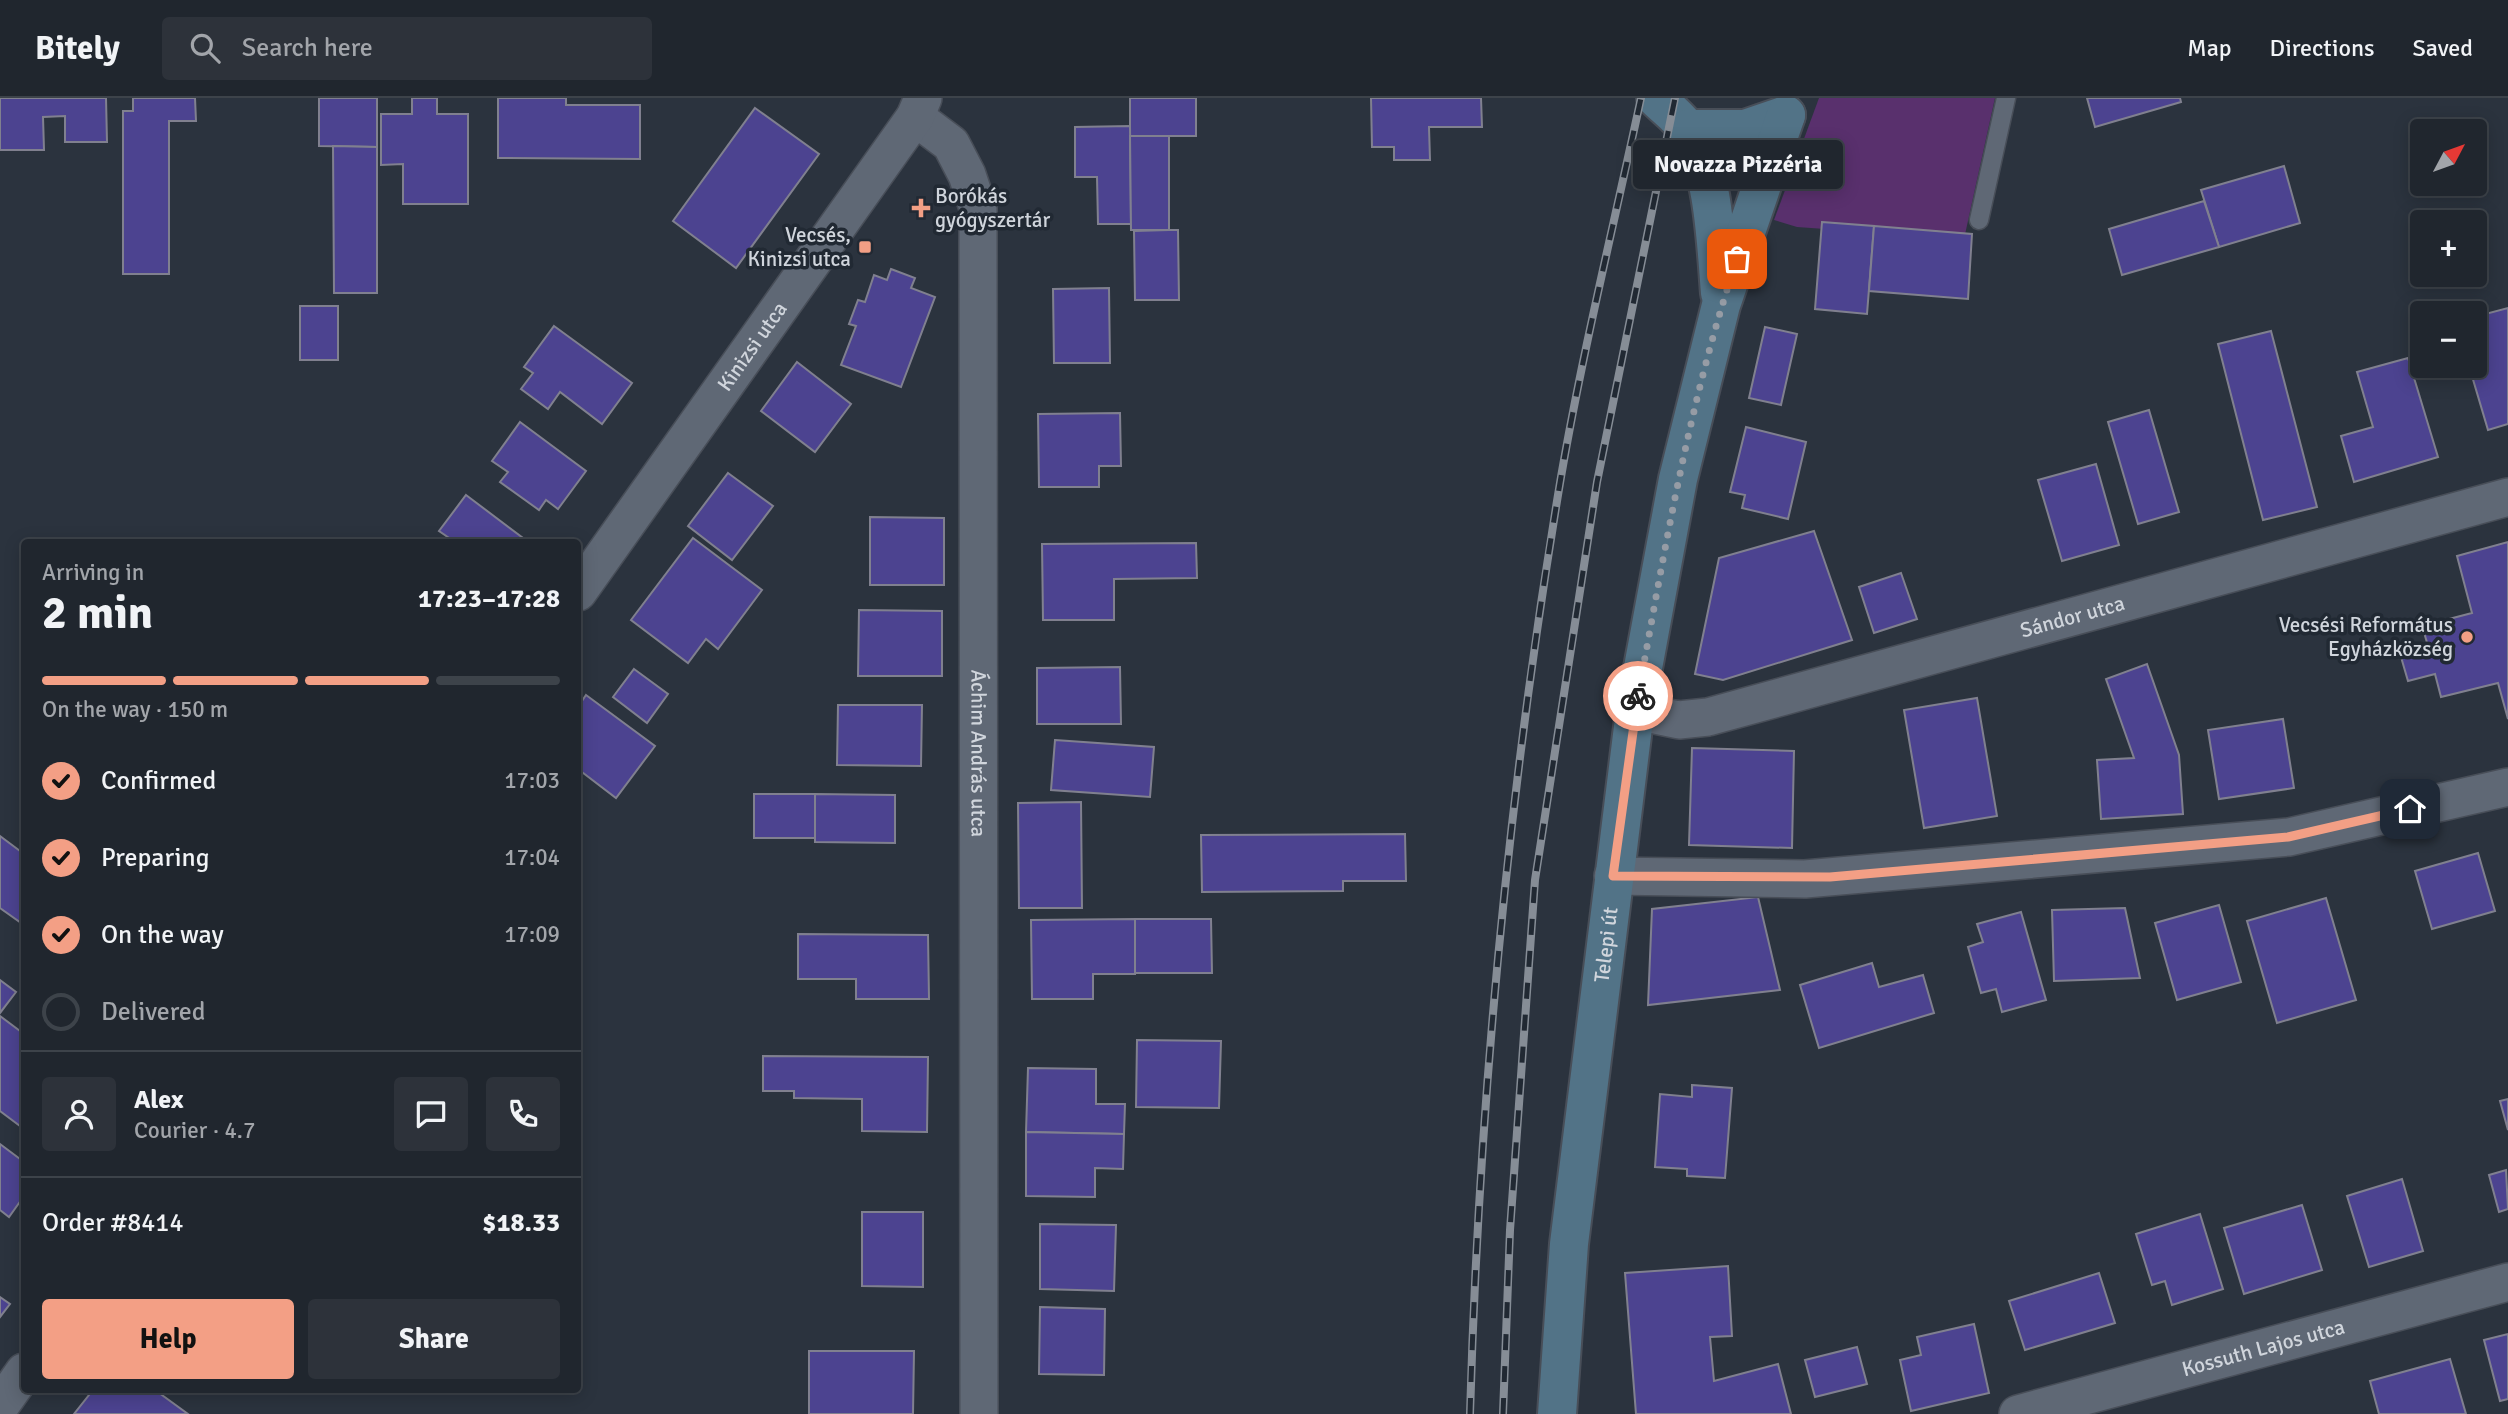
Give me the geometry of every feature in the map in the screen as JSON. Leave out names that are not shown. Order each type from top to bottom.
[{"type":"main road","points":[[1656,98],[1687,129],[1703,167],[1715,237],[1721,305]]},
{"type":"main road","points":[[1687,129],[1745,129],[1773,107]]},
{"type":"main road","name":"Telepi út","points":[[1557,1414],[1569,1244],[1635,712],[1678,480],[1773,107]]},
{"type":"street","name":"Kinizsi utca","points":[[581,588],[919,108]]},
{"type":"street","name":"Áchim András utca","points":[[919,108],[951,144],[967,175],[978,208],[979,1414]]},
{"type":"street","name":"Sándor utca","points":[[1635,712],[1679,720],[1708,717],[2508,497]]},
{"type":"street","points":[[1613,876],[1805,879],[2288,837],[2508,787]]},
{"type":"street","name":"Kossuth Lajos utca","points":[[2018,1414],[2508,1282]]},
{"type":"street","points":[[0,1406],[21,1375]]},
{"type":"lane","points":[[1979,220],[2006,98]]},
{"type":"shaded area","points":[[1819,98],[1995,98],[1964,239],[1797,227],[1774,220]]},
{"type":"building","points":[[0,98],[106,98],[107,142],[65,142],[65,116],[43,117],[44,150],[0,150]]},
{"type":"building","points":[[133,98],[195,98],[196,121],[169,121],[169,274],[123,274],[123,111],[133,111]]},
{"type":"building","points":[[319,98],[377,98],[377,147],[319,146]]},
{"type":"building","points":[[412,98],[437,98],[437,114],[468,114],[468,204],[403,204],[403,164],[381,165],[381,114],[412,114]]},
{"type":"building","points":[[498,98],[566,98],[566,105],[640,105],[640,159],[498,158]]},
{"type":"building","points":[[1130,98],[1196,98],[1196,136],[1130,136]]},
{"type":"building","points":[[1371,98],[1481,98],[1482,127],[1429,127],[1430,160],[1394,160],[1394,147],[1372,147]]},
{"type":"building","points":[[2087,98],[2180,98],[2181,102],[2095,127]]},
{"type":"building","points":[[755,108],[819,154],[736,268],[673,221]]},
{"type":"building","points":[[1130,126],[1131,224],[1098,224],[1097,177],[1075,177],[1075,127]]},
{"type":"building","points":[[1130,136],[1169,136],[1169,230],[1131,230]]},
{"type":"building","points":[[333,146],[377,147],[377,293],[334,293]]},
{"type":"building","points":[[2284,166],[2300,223],[2219,247],[2201,190]]},
{"type":"building","points":[[2204,201],[2219,247],[2122,275],[2109,229]]},
{"type":"building","points":[[1822,222],[1874,226],[1867,314],[1815,309]]},
{"type":"building","points":[[1874,226],[1972,234],[1968,299],[1869,291]]},
{"type":"building","points":[[1178,230],[1179,300],[1135,300],[1134,231]]},
{"type":"building","points":[[891,269],[915,278],[911,288],[935,297],[901,387],[841,365],[856,326],[849,324],[858,300],[865,302],[874,275],[887,280]]},
{"type":"building","points":[[1109,288],[1110,363],[1054,363],[1053,289]]},
{"type":"building","points":[[300,306],[338,306],[338,360],[300,360]]},
{"type":"building","points":[[2508,308],[2508,424],[2488,430],[2473,378],[2487,378],[2487,314]]},
{"type":"building","points":[[554,326],[632,383],[602,424],[560,392],[548,409],[521,389],[533,373],[524,367]]},
{"type":"building","points":[[1765,327],[1797,334],[1781,405],[1749,398]]},
{"type":"building","points":[[2271,331],[2317,507],[2263,520],[2218,344]]},
{"type":"building","points":[[2408,358],[2410,378],[2414,378],[2438,457],[2354,482],[2341,436],[2373,427],[2357,372]]},
{"type":"building","points":[[797,362],[851,404],[815,452],[761,411]]},
{"type":"building","points":[[2149,410],[2179,512],[2138,524],[2108,422]]},
{"type":"building","points":[[1120,413],[1121,466],[1099,466],[1099,487],[1039,487],[1038,414]]},
{"type":"building","points":[[520,422],[586,471],[558,509],[546,500],[539,510],[500,482],[508,472],[492,461]]},
{"type":"building","points":[[1746,427],[1806,442],[1788,519],[1742,508],[1745,495],[1730,492]]},
{"type":"building","points":[[2096,464],[2119,545],[2062,561],[2038,480]]},
{"type":"building","points":[[728,473],[773,506],[732,560],[688,526]]},
{"type":"building","points":[[466,495],[523,538],[451,539],[439,531]]},
{"type":"building","points":[[870,517],[944,518],[944,585],[870,585]]},
{"type":"building","points":[[1814,531],[1852,640],[1723,680],[1695,674],[1719,558]]},
{"type":"building","points":[[693,538],[762,590],[718,649],[706,639],[688,663],[631,620]]},
{"type":"building","name":"Vecsési Református Egyházközség","points":[[2508,542],[2508,719],[2498,683],[2441,697],[2435,674],[2408,681],[2401,657],[2429,649],[2422,626],[2472,613],[2457,556]]},
{"type":"building","points":[[1196,543],[1197,578],[1114,579],[1114,620],[1043,620],[1042,544]]},
{"type":"building","points":[[1901,573],[1917,619],[1874,633],[1859,587]]},
{"type":"building","points":[[859,610],[942,611],[942,676],[858,676]]},
{"type":"building","points":[[2147,664],[2179,755],[2183,814],[2101,819],[2097,760],[2134,758],[2106,679]]},
{"type":"building","points":[[1120,667],[1121,724],[1037,724],[1037,668]]},
{"type":"building","points":[[634,669],[668,694],[647,723],[613,697]]},
{"type":"building","points":[[586,695],[655,746],[616,798],[581,771],[581,702]]},
{"type":"building","points":[[1977,698],[1997,816],[1924,828],[1904,710]]},
{"type":"building","points":[[838,705],[922,705],[921,766],[837,765]]},
{"type":"building","points":[[2283,719],[2294,788],[2219,799],[2208,730]]},
{"type":"building","points":[[1055,740],[1154,747],[1150,797],[1051,790]]},
{"type":"building","points":[[1692,748],[1794,751],[1792,848],[1689,845]]},
{"type":"building","points":[[754,794],[815,794],[815,838],[754,838]]},
{"type":"building","points":[[815,794],[895,795],[895,843],[815,842]]},
{"type":"building","points":[[1081,802],[1082,908],[1019,908],[1018,803]]},
{"type":"building","points":[[1405,834],[1406,881],[1343,881],[1343,891],[1202,892],[1201,835]]},
{"type":"building","points":[[0,836],[21,852],[21,923],[0,908]]},
{"type":"building","points":[[2478,853],[2495,911],[2432,929],[2415,871]]},
{"type":"building","points":[[1758,897],[1780,990],[1648,1005],[1652,909]]},
{"type":"building","points":[[2326,898],[2356,1000],[2277,1023],[2247,921]]},
{"type":"building","points":[[2219,905],[2241,982],[2177,1000],[2155,923]]},
{"type":"building","points":[[2125,908],[2140,978],[2054,981],[2052,910]]},
{"type":"building","points":[[2021,912],[2046,1000],[2002,1012],[1996,989],[1981,993],[1968,947],[1983,942],[1977,924]]},
{"type":"building","points":[[1135,919],[1211,919],[1212,973],[1135,973]]},
{"type":"building","points":[[1135,919],[1135,974],[1093,974],[1093,999],[1032,999],[1031,920]]},
{"type":"building","points":[[798,934],[928,935],[929,999],[856,999],[856,979],[798,979]]},
{"type":"building","points":[[1872,963],[1879,987],[1923,975],[1934,1013],[1819,1048],[1800,985]]},
{"type":"building","points":[[0,980],[16,992],[0,1013]]},
{"type":"building","points":[[0,1016],[21,1032],[21,1127],[0,1111]]},
{"type":"building","points":[[1137,1040],[1221,1041],[1219,1108],[1136,1107]]},
{"type":"building","points":[[763,1056],[928,1057],[927,1132],[862,1131],[862,1099],[794,1098],[794,1091],[763,1091]]},
{"type":"building","points":[[1028,1068],[1096,1069],[1096,1104],[1125,1104],[1124,1134],[1026,1132]]},
{"type":"building","points":[[1692,1085],[1732,1088],[1725,1178],[1687,1176],[1687,1169],[1655,1167],[1660,1094],[1692,1097]]},
{"type":"building","points":[[2508,1099],[2508,1130],[2500,1101]]},
{"type":"building","points":[[1026,1132],[1124,1134],[1123,1169],[1095,1168],[1095,1197],[1026,1196]]},
{"type":"building","points":[[0,1144],[21,1160],[21,1200],[9,1217],[0,1210]]},
{"type":"building","points":[[2506,1170],[2508,1209],[2499,1212],[2489,1175]]},
{"type":"building","points":[[2402,1179],[2423,1251],[2369,1267],[2347,1196]]},
{"type":"building","points":[[2302,1205],[2322,1270],[2244,1294],[2224,1228]]},
{"type":"building","points":[[862,1212],[923,1212],[923,1287],[862,1286]]},
{"type":"building","points":[[2200,1214],[2223,1289],[2172,1305],[2165,1281],[2152,1285],[2136,1234]]},
{"type":"building","points":[[1040,1224],[1116,1225],[1114,1291],[1040,1289]]},
{"type":"building","points":[[1728,1266],[1732,1336],[1710,1337],[1714,1381],[1778,1364],[1791,1414],[1636,1414],[1625,1273]]},
{"type":"building","points":[[2099,1273],[2115,1323],[2025,1350],[2009,1301]]},
{"type":"building","points":[[0,1297],[10,1304],[0,1317]]},
{"type":"building","points":[[1040,1307],[1105,1309],[1104,1375],[1039,1374]]},
{"type":"building","points":[[1974,1324],[1989,1393],[1911,1411],[1900,1360],[1921,1355],[1917,1337]]},
{"type":"building","points":[[2508,1334],[2508,1399],[2500,1401],[2484,1340]]},
{"type":"building","points":[[1857,1347],[1867,1384],[1815,1397],[1805,1360]]},
{"type":"building","points":[[809,1351],[914,1351],[913,1414],[809,1414]]},
{"type":"building","points":[[2450,1359],[2466,1414],[2379,1414],[2370,1381]]},
{"type":"building","points":[[91,1393],[159,1393],[188,1414],[74,1414]]},
{"type":"railway","points":[[1470,1414],[1474,1296],[1489,1061],[1499,944],[1526,710],[1570,429],[1641,98]]},
{"type":"railway","points":[[1503,1414],[1510,1230],[1535,880],[1597,482],[1675,98]]},
{"type":"way so far","points":[[1638,696],[1678,480],[1721,305],[1737,259]]},
{"type":"place","name":"Borókás gyógyszertár","points":[[921,208]]},
{"type":"place","name":"Vecsés, Kinizsi utca","points":[[865,247]]},
{"type":"place","name":"Novazza Pizzéria","points":[[1737,259]]},
{"type":"place","name":"Vecsési Református Egyházközség","points":[[2467,637]]},
{"type":"route","points":[[1638,696],[1613,876],[1805,879],[1830,877],[2288,837],[2410,809]]}]
